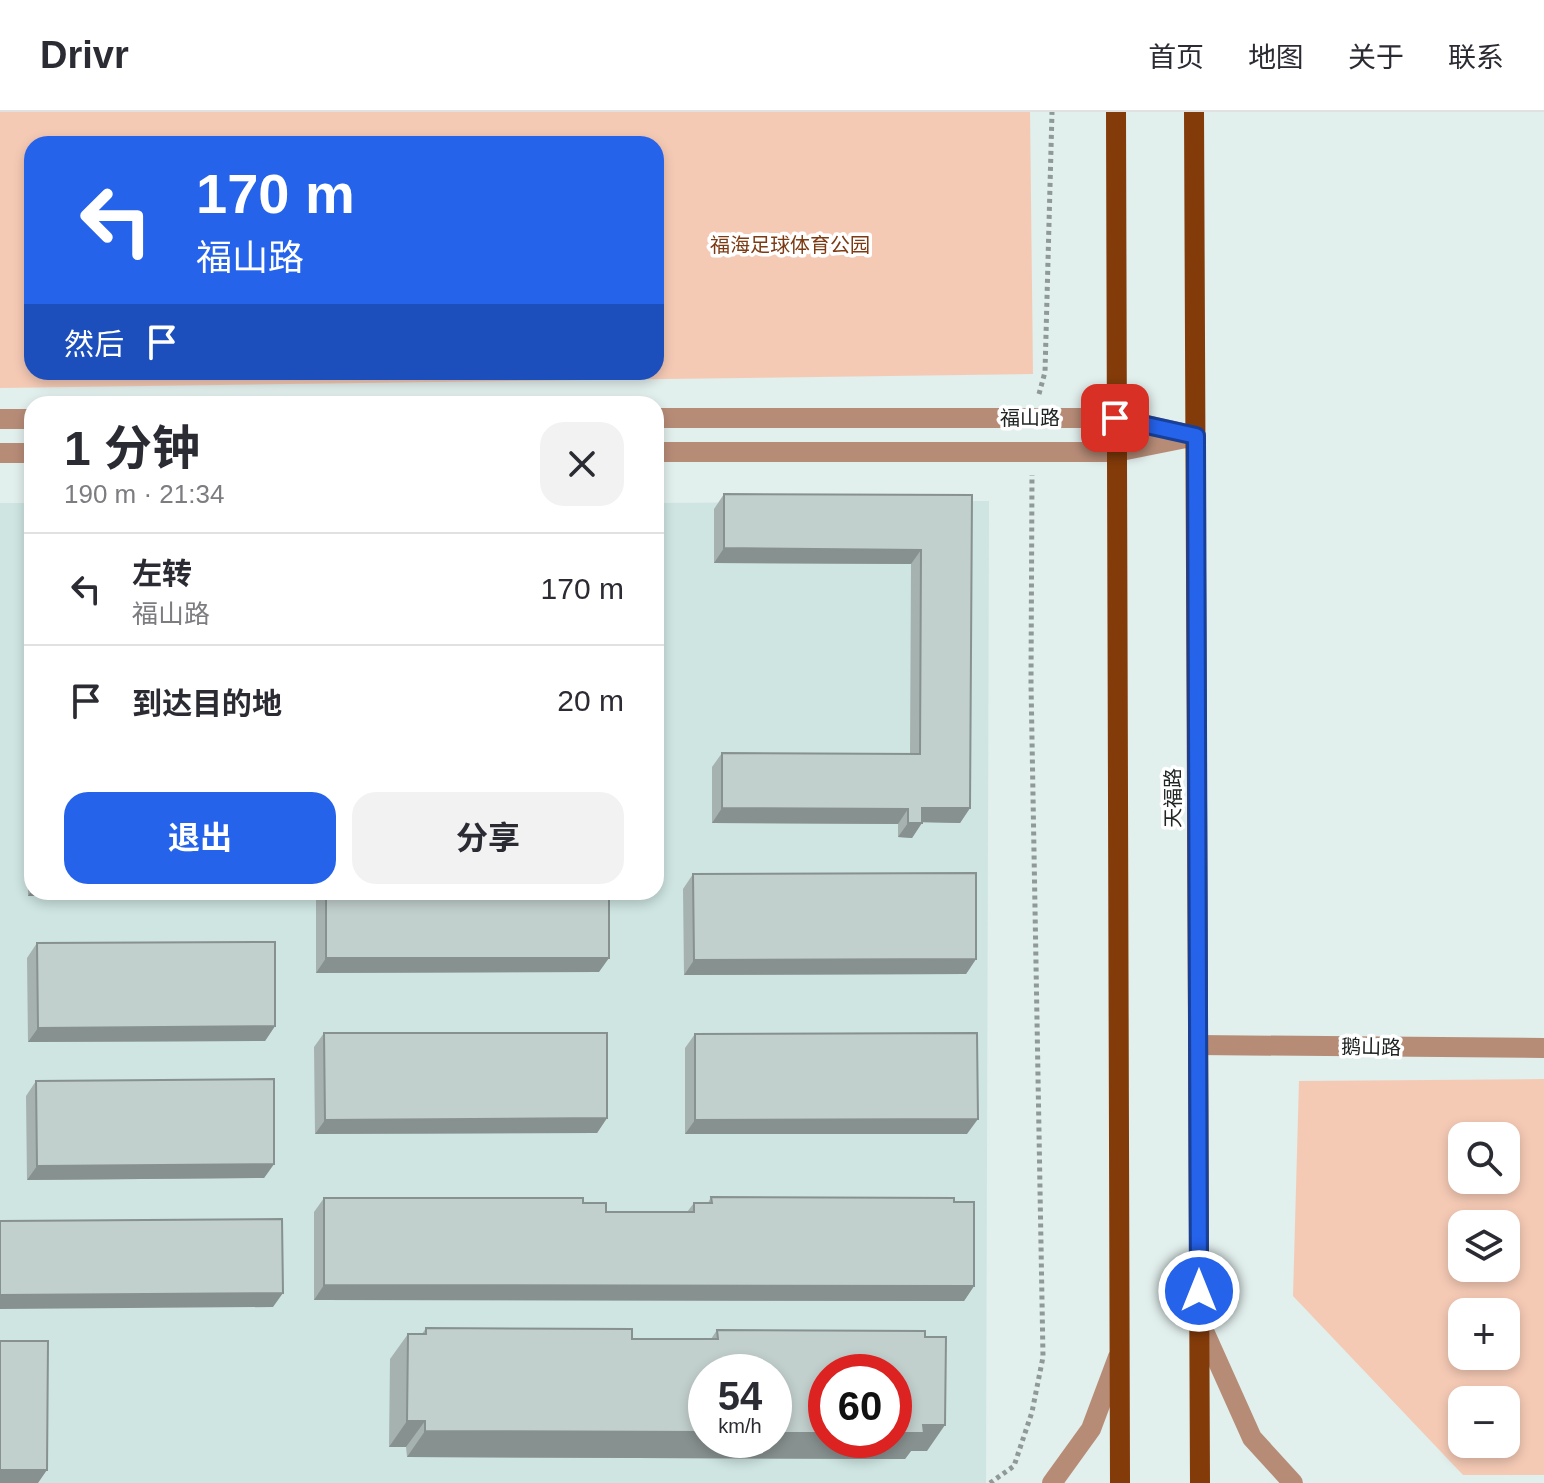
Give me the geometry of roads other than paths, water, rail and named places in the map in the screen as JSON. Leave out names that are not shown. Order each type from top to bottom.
[{"type":"main road","points":[[1116,112],[1120,1483]]},
{"type":"main road","name":"天福路","points":[[1194,112],[1200,1483]]},
{"type":"street","name":"福山路","points":[[664,418],[1115,418],[1196,436]]},
{"type":"street","points":[[0,419],[24,419]]},
{"type":"street","name":"福山路","points":[[664,452],[1116,452],[1196,436]]},
{"type":"street","points":[[0,453],[24,453]]},
{"type":"street","name":"鹅山路","points":[[1198,1045],[1544,1048]]},
{"type":"street","points":[[1200,1322],[1252,1438],[1293,1483]]},
{"type":"street","points":[[1052,1483],[1091,1429],[1120,1353]]},
{"type":"park label","name":"福海足球体育公园","points":[[790,245]]}]
